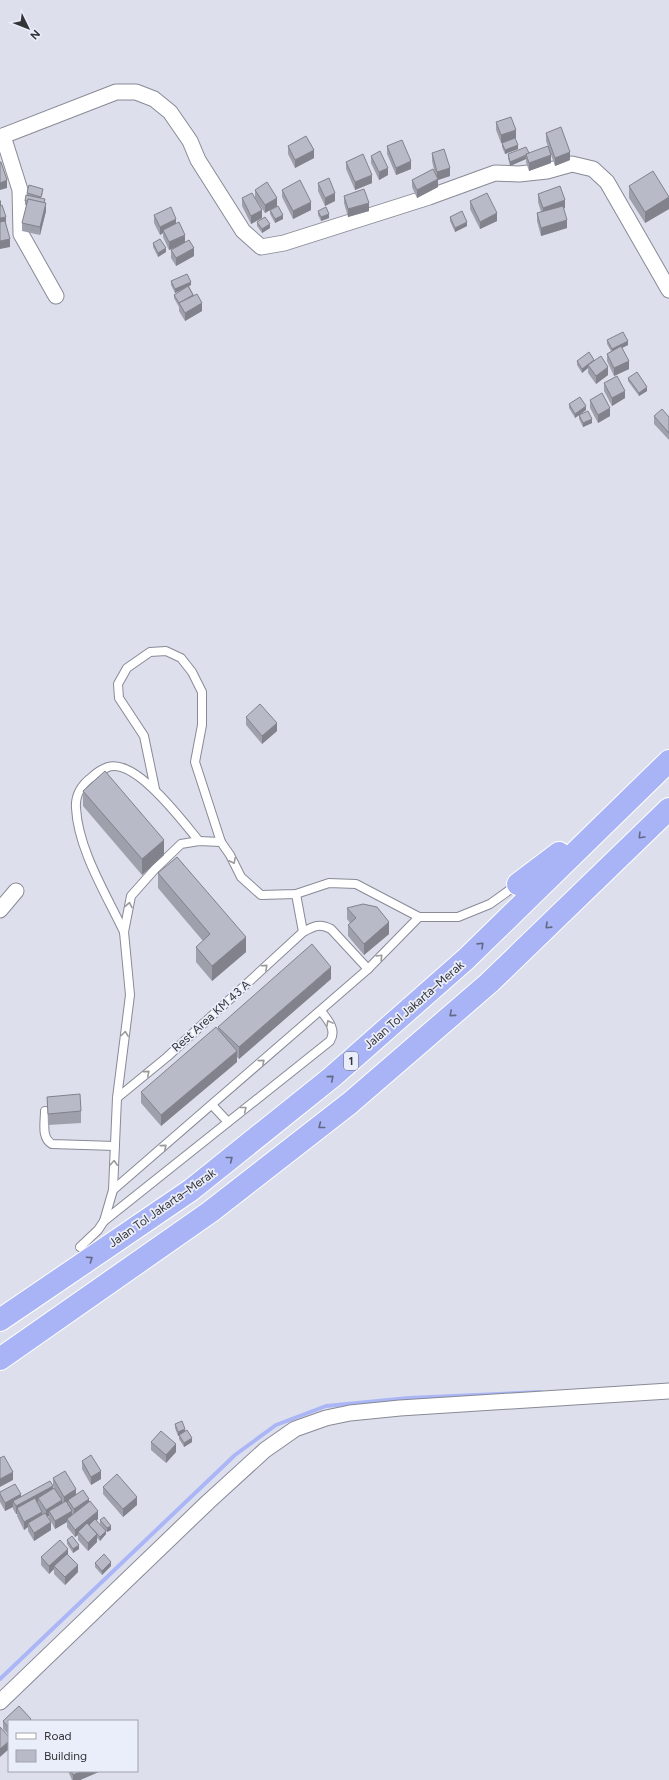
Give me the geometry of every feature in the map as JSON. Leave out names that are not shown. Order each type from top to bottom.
[{"type":"highway","points":[[518,884],[558,853],[669,753]]},
{"type":"highway","name":"Jalan Tol Jakarta–Merak","points":[[0,1320],[190,1190],[332,1077],[466,959],[669,761]]},
{"type":"highway","points":[[0,1359],[210,1212],[350,1103],[488,983],[669,808]]},
{"type":"highway","points":[[0,1305],[80,1248]]},
{"type":"street","points":[[56,296],[20,234],[20,190],[1,137],[116,92],[136,92],[154,100],[170,112],[190,142],[209,178],[243,231],[261,247],[284,243],[430,197],[495,173],[519,174],[547,171],[572,164],[593,169],[607,182],[669,290]]},
{"type":"street","points":[[0,910],[16,891]]},
{"type":"street","points":[[0,1702],[264,1450],[295,1429],[326,1418],[357,1413],[669,1391]]},
{"type":"lane","points":[[154,789],[144,736],[119,698],[118,684],[127,668],[150,652],[166,651],[181,658],[192,672],[202,692],[202,725],[195,762],[221,842],[230,855],[241,877],[261,895],[296,894],[329,883],[356,884],[419,917],[458,917],[490,904],[518,884]]},
{"type":"lane","points":[[124,932],[84,846],[76,808],[77,794],[91,777],[108,767],[116,767],[134,773],[154,789],[199,841]]},
{"type":"lane","points":[[80,1248],[98,1230],[104,1221],[113,1190],[117,1098],[130,995],[124,932],[131,896],[155,869],[181,844],[199,841],[221,842]]},
{"type":"lane","points":[[296,894],[303,932]]},
{"type":"lane","points":[[113,1190],[213,1106],[368,970],[419,917]]},
{"type":"lane","name":"Rest Area KM 43 A","points":[[117,1098],[166,1057],[303,932],[319,925],[331,929],[368,970]]},
{"type":"lane","points":[[104,1221],[330,1041],[333,1034],[331,1023],[321,1011]]},
{"type":"lane","points":[[213,1106],[228,1122]]},
{"type":"lane","points":[[45,1111],[45,1136],[47,1141],[52,1144],[115,1146]]},
{"type":"building","points":[[511,117],[516,130],[501,135],[496,122]]},
{"type":"building","points":[[561,127],[570,152],[555,158],[546,133]]},
{"type":"building","points":[[306,136],[314,150],[295,160],[288,146]]},
{"type":"building","points":[[515,138],[518,145],[505,150],[502,143]]},
{"type":"building","points":[[402,140],[411,161],[396,168],[387,146]]},
{"type":"building","points":[[548,146],[551,155],[529,163],[526,154]]},
{"type":"building","points":[[526,147],[529,153],[510,162],[508,154]]},
{"type":"building","points":[[444,149],[450,168],[437,172],[432,153]]},
{"type":"building","points":[[380,151],[388,168],[379,172],[371,156]]},
{"type":"building","points":[[363,154],[372,175],[355,182],[346,162]]},
{"type":"building","points":[[0,162],[7,180],[0,183]]},
{"type":"building","points":[[433,169],[438,179],[417,190],[412,180]]},
{"type":"building","points":[[653,171],[669,197],[645,212],[629,186]]},
{"type":"building","points":[[329,178],[335,193],[325,198],[318,183]]},
{"type":"building","points":[[300,180],[311,202],[293,211],[282,190]]},
{"type":"building","points":[[267,182],[277,198],[265,205],[255,190]]},
{"type":"building","points":[[29,185],[43,189],[41,197],[27,193]]},
{"type":"building","points":[[560,186],[565,200],[543,208],[538,194]]},
{"type":"building","points":[[364,189],[369,203],[348,209],[344,196]]},
{"type":"building","points":[[252,193],[262,210],[251,216],[242,198]]},
{"type":"building","points":[[487,193],[497,213],[480,222],[470,201]]},
{"type":"building","points":[[26,195],[45,199],[44,203],[28,199],[28,201],[25,201]]},
{"type":"building","points":[[28,199],[46,203],[40,227],[22,223]]},
{"type":"building","points":[[2,205],[6,217],[0,218],[0,206]]},
{"type":"building","points":[[278,206],[283,215],[275,219],[270,210]]},
{"type":"building","points":[[563,206],[567,220],[541,228],[537,213]]},
{"type":"building","points":[[171,207],[176,219],[160,227],[154,215]]},
{"type":"building","points":[[326,207],[329,214],[321,217],[318,211]]},
{"type":"building","points":[[462,211],[467,222],[455,228],[450,217]]},
{"type":"building","points":[[265,217],[270,224],[262,229],[257,222]]},
{"type":"building","points":[[5,221],[10,239],[0,241],[0,222]]},
{"type":"building","points":[[179,222],[185,235],[169,242],[163,230]]},
{"type":"building","points":[[160,239],[166,248],[158,253],[153,243]]},
{"type":"building","points":[[189,240],[194,248],[176,258],[171,250]]},
{"type":"building","points":[[187,274],[191,282],[175,289],[171,281]]},
{"type":"building","points":[[188,286],[193,295],[179,303],[174,295]]},
{"type":"building","points":[[197,294],[202,303],[185,313],[179,303]]},
{"type":"building","points":[[623,332],[628,341],[612,349],[607,340]]},
{"type":"building","points":[[621,346],[629,361],[614,368],[607,354]]},
{"type":"building","points":[[589,352],[594,360],[582,369],[577,361]]},
{"type":"building","points":[[601,356],[608,367],[596,376],[588,365]]},
{"type":"building","points":[[637,372],[647,387],[639,393],[628,378]]},
{"type":"building","points":[[617,376],[625,391],[612,398],[604,383]]},
{"type":"building","points":[[602,393],[610,408],[598,415],[590,400]]},
{"type":"building","points":[[580,397],[586,406],[575,414],[569,404]]},
{"type":"building","points":[[662,409],[669,417],[669,433],[654,416]]},
{"type":"building","points":[[588,411],[592,419],[583,423],[579,415]]},
{"type":"building","points":[[260,704],[277,723],[262,736],[246,717]]},
{"type":"building","points":[[105,771],[164,840],[142,859],[83,791]]},
{"type":"building","points":[[177,857],[246,937],[212,966],[196,947],[210,934],[158,873]]},
{"type":"building","points":[[363,904],[377,907],[389,922],[364,944],[348,925],[356,918],[347,908]]},
{"type":"building","points":[[312,944],[331,967],[239,1047],[218,1027]]},
{"type":"building","points":[[216,1027],[237,1051],[161,1115],[141,1092]]},
{"type":"building","points":[[80,1094],[81,1111],[48,1114],[47,1097]]},
{"type":"building","points":[[182,1421],[185,1429],[178,1432],[175,1424]]},
{"type":"building","points":[[187,1430],[192,1438],[184,1443],[179,1435]]},
{"type":"building","points":[[161,1431],[176,1444],[166,1455],[151,1442]]},
{"type":"building","points":[[91,1455],[101,1471],[91,1477],[82,1461]]},
{"type":"building","points":[[4,1456],[13,1472],[0,1479],[0,1458]]},
{"type":"building","points":[[65,1471],[76,1489],[64,1497],[53,1478]]},
{"type":"building","points":[[117,1474],[137,1497],[123,1509],[103,1487]]},
{"type":"building","points":[[50,1481],[53,1486],[16,1506],[13,1501]]},
{"type":"building","points":[[15,1484],[21,1494],[5,1503],[0,1492]]},
{"type":"building","points":[[54,1488],[62,1500],[46,1510],[38,1498]]},
{"type":"building","points":[[83,1490],[89,1499],[74,1509],[68,1500]]},
{"type":"building","points":[[35,1498],[42,1512],[24,1522],[17,1508]]},
{"type":"building","points":[[66,1501],[72,1511],[55,1521],[49,1511]]},
{"type":"building","points":[[90,1501],[98,1511],[75,1530],[67,1519]]},
{"type":"building","points":[[45,1513],[51,1522],[34,1533],[28,1523]]},
{"type":"building","points":[[104,1517],[111,1526],[107,1528],[100,1520]]},
{"type":"building","points":[[95,1519],[106,1531],[100,1537],[89,1525]]},
{"type":"building","points":[[87,1523],[97,1534],[88,1543],[78,1532]]},
{"type":"building","points":[[72,1536],[79,1545],[73,1549],[67,1540]]},
{"type":"building","points":[[60,1540],[68,1549],[49,1566],[41,1557]]},
{"type":"building","points":[[67,1554],[78,1565],[65,1577],[54,1566]]},
{"type":"building","points":[[104,1554],[111,1562],[102,1571],[95,1563]]},
{"type":"building","points":[[19,1706],[31,1719],[8,1720],[8,1727],[3,1721]]},
{"type":"building","points":[[0,1727],[8,1736],[8,1742],[0,1749]]},
{"type":"building","points":[[72,1772],[80,1772],[73,1775]]},
{"type":"waterway","points":[[0,1679],[235,1455],[276,1425],[326,1406],[409,1398],[541,1392]]}]
